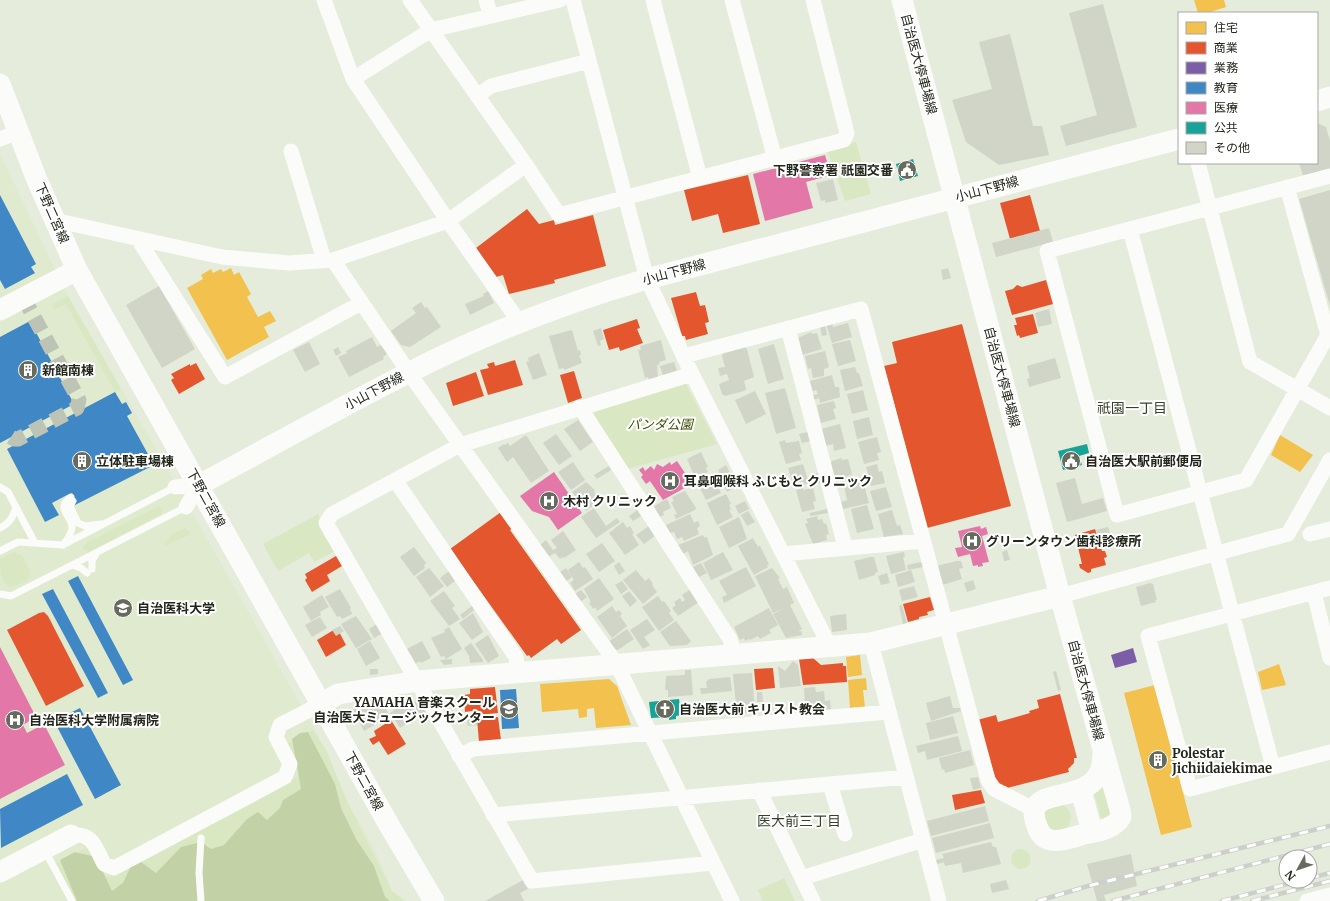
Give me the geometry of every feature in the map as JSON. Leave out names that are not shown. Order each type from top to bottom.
[{"type":"main road","name":"自治医大停車場線","points":[[902,0],[1060,596],[1103,753],[1112,778],[1121,817],[1112,827],[1092,832]]},
{"type":"main road","name":"下野二宮線","points":[[0,84],[9,136],[54,220],[77,270],[199,484],[389,825],[434,901]]},
{"type":"main road","points":[[1318,101],[1330,97]]},
{"type":"main road","name":"小山下野線","points":[[199,484],[409,373],[520,322],[566,304],[648,279],[1178,139]]},
{"type":"main road","points":[[0,310],[26,302],[77,270]]},
{"type":"main road","points":[[322,704],[338,694],[418,681],[518,674],[616,663],[829,645],[871,643],[1060,596]]},
{"type":"main road","points":[[1081,790],[1092,832],[1058,841],[1046,839],[1039,832],[1034,818],[1034,810],[1039,802],[1043,799],[1081,790],[1089,785],[1103,766],[1103,753]]},
{"type":"main road","points":[[0,872],[71,835]]},
{"type":"street","points":[[324,0],[353,79],[448,221],[520,322]]},
{"type":"street","points":[[410,0],[559,215],[844,140],[847,133],[813,0]]},
{"type":"street","points":[[486,0],[491,16]]},
{"type":"street","points":[[353,79],[431,30],[560,0]]},
{"type":"street","points":[[573,0],[648,279],[692,374],[829,645]]},
{"type":"street","points":[[653,0],[700,178]]},
{"type":"street","points":[[732,0],[775,158]]},
{"type":"street","points":[[477,96],[491,86],[589,61]]},
{"type":"street","points":[[291,151],[328,260],[361,303],[409,373],[616,663],[680,798],[732,901]]},
{"type":"street","points":[[1198,164],[1250,362],[1330,408]]},
{"type":"street","points":[[54,220],[222,258],[288,263],[328,260],[448,221],[526,166]]},
{"type":"street","points":[[1288,187],[1328,335],[1246,480],[1117,515],[1047,251],[1209,209],[1288,187],[1330,176]]},
{"type":"street","points":[[1130,229],[1273,767]]},
{"type":"street","points":[[138,239],[225,377],[361,303]]},
{"type":"street","points":[[684,356],[861,309],[988,780],[994,789],[1034,810]]},
{"type":"street","points":[[788,328],[845,547]]},
{"type":"street","points":[[692,374],[580,407],[460,445],[332,514],[326,523],[532,881],[713,863]]},
{"type":"street","points":[[580,407],[730,639],[734,654]]},
{"type":"street","points":[[1060,596],[1288,534],[1330,460]]},
{"type":"street","points":[[395,480],[516,657],[518,674]]},
{"type":"street","points":[[175,487],[199,484]]},
{"type":"street","points":[[186,507],[199,484]]},
{"type":"street","points":[[1310,534],[1330,529]]},
{"type":"street","points":[[783,554],[845,547],[923,541]]},
{"type":"street","points":[[1330,588],[1148,636],[1190,790],[1330,752]]},
{"type":"street","points":[[1314,593],[1330,658]]},
{"type":"street","points":[[871,643],[938,901]]},
{"type":"street","points":[[71,835],[82,834],[91,839],[104,864],[114,868],[285,777],[290,764],[276,737],[280,725],[322,704]]},
{"type":"street","points":[[459,756],[473,749],[888,712]]},
{"type":"street","points":[[493,814],[906,777]]},
{"type":"street","points":[[830,784],[845,834]]},
{"type":"street","points":[[759,790],[813,901]]},
{"type":"street","points":[[802,878],[923,840]]},
{"type":"street","points":[[1307,901],[1330,895]]},
{"type":"lane","points":[[0,487],[8,492],[34,543]]},
{"type":"lane","points":[[0,551],[18,542],[63,545],[175,487]]},
{"type":"lane","points":[[63,545],[69,536],[72,526],[64,506],[65,502],[72,499],[70,506],[78,523],[86,526],[105,524]]},
{"type":"lane","points":[[0,528],[7,525],[16,507]]},
{"type":"lane","points":[[0,594],[12,596],[186,507]]},
{"type":"lane","points":[[72,565],[89,571],[92,561],[98,552]]},
{"type":"lane","points":[[201,838],[199,873],[202,901]]},
{"type":"lane","points":[[44,849],[72,901]]},
{"type":"shaded area","name":"自治医科大学","points":[[0,154],[68,296],[186,501],[326,750],[348,803],[376,852],[392,891],[405,901],[0,901]]},
{"type":"shaded area","points":[[308,732],[335,784],[341,808],[356,839],[374,866],[385,897],[390,901],[77,901],[60,860],[75,852],[96,857],[112,891],[123,883],[131,866],[141,862],[156,873],[181,847],[201,842],[211,849],[224,845],[247,819],[258,812],[267,820],[280,808],[283,800],[301,789],[292,739],[300,733]]},
{"type":"green space","points":[[856,142],[871,194],[845,201],[827,150]]},
{"type":"green space","points":[[68,296],[121,389],[115,392],[66,304],[54,310],[52,305]]},
{"type":"green space","name":"パンダ公園","points":[[679,383],[686,384],[717,444],[628,469],[593,417],[596,408]]},
{"type":"green space","points":[[159,506],[162,509],[162,513],[159,515],[89,552],[83,549],[86,543]]},
{"type":"green space","points":[[318,514],[337,550],[314,562],[309,553],[278,571],[263,544]]},
{"type":"green space","points":[[185,528],[191,534],[165,546],[164,544],[172,534]]},
{"type":"green space","points":[[13,552],[22,555],[31,573],[27,581],[10,588],[2,579],[0,559]]},
{"type":"green space","points":[[313,730],[326,750],[348,803],[392,891],[405,901],[76,901],[56,864],[88,847],[106,878],[303,774],[287,744]]},
{"type":"green space","points":[[1100,785],[1105,786],[1112,812],[1105,820],[1101,818],[1094,793]]},
{"type":"green space","points":[[1061,804],[1070,812],[1070,823],[1065,830],[1051,831],[1043,815],[1044,811]]},
{"type":"green space","points":[[1021,849],[1028,852],[1031,859],[1028,866],[1021,869],[1014,866],[1011,859],[1014,852]]},
{"type":"green space","points":[[784,878],[795,901],[763,901],[758,890]]},
{"type":"building: 住宅","points":[[1194,0],[1224,0],[1226,7],[1210,12],[1198,12]]},
{"type":"building: 住宅","points":[[231,268],[234,275],[239,272],[251,294],[247,297],[258,317],[270,311],[276,321],[264,327],[269,337],[227,360],[187,288],[203,279],[201,275],[211,269],[213,273],[221,269],[223,272]]},
{"type":"building: 住宅","points":[[1280,435],[1313,455],[1300,472],[1271,455]]},
{"type":"building: 住宅","points":[[860,655],[862,675],[848,677],[846,657]]},
{"type":"building: 住宅","points":[[1279,664],[1286,685],[1262,690],[1258,672]]},
{"type":"building: 住宅","points":[[866,678],[867,690],[863,690],[865,707],[850,708],[848,680]]},
{"type":"building: 住宅","points":[[609,679],[617,686],[631,725],[596,728],[594,708],[587,709],[587,717],[579,718],[578,709],[542,712],[540,684]]},
{"type":"building: 住宅","name":"Polestar Jichiidaiekimae","points":[[1155,685],[1192,827],[1161,835],[1124,693]]},
{"type":"building: 商業","points":[[748,175],[760,224],[723,233],[718,214],[692,221],[684,190]]},
{"type":"building: 商業","points":[[1030,195],[1040,231],[1010,239],[1000,203]]},
{"type":"building: 商業","points":[[527,209],[539,224],[554,220],[555,225],[593,215],[606,266],[554,280],[555,283],[509,294],[503,275],[496,277],[476,248]]},
{"type":"building: 商業","points":[[1046,280],[1053,304],[1012,315],[1005,291],[1013,289],[1017,285],[1022,287]]},
{"type":"building: 商業","points":[[696,292],[700,306],[705,305],[709,322],[705,323],[708,334],[686,340],[685,336],[682,336],[671,298]]},
{"type":"building: 商業","points":[[1033,314],[1038,333],[1020,338],[1019,335],[1017,336],[1014,325],[1017,325],[1015,318]]},
{"type":"building: 商業","points":[[637,319],[640,328],[637,329],[643,343],[620,351],[619,347],[609,350],[603,330]]},
{"type":"building: 商業","points":[[962,324],[1011,506],[927,528],[884,366],[897,363],[892,342]]},
{"type":"building: 商業","points":[[515,360],[523,385],[488,395],[480,370],[489,368],[487,364],[494,362],[495,366]]},
{"type":"building: 商業","points":[[196,363],[205,379],[179,394],[171,380],[174,378],[171,374],[190,364],[190,366]]},
{"type":"building: 商業","points":[[574,371],[582,398],[568,403],[560,375]]},
{"type":"building: 商業","points":[[476,372],[484,396],[453,406],[446,383]]},
{"type":"building: 商業","points":[[501,512],[513,528],[510,530],[581,630],[561,644],[557,639],[531,658],[529,655],[527,656],[450,549]]},
{"type":"building: 商業","points":[[1095,529],[1102,551],[1105,551],[1107,557],[1104,558],[1106,565],[1091,569],[1091,572],[1088,573],[1080,568],[1079,564],[1082,564],[1075,535]]},
{"type":"building: 商業","points":[[336,556],[342,566],[327,575],[330,581],[312,592],[305,580],[307,578],[305,574]]},
{"type":"building: 商業","points":[[930,597],[934,610],[927,612],[928,615],[908,622],[903,604]]},
{"type":"building: 商業","points":[[44,612],[48,616],[84,686],[46,706],[7,630],[39,613]]},
{"type":"building: 商業","points":[[337,628],[346,645],[326,657],[317,640]]},
{"type":"building: 商業","points":[[813,658],[821,665],[843,663],[843,666],[846,666],[847,682],[803,685],[799,659]]},
{"type":"building: 商業","points":[[773,668],[775,688],[756,690],[754,669]]},
{"type":"building: 商業","points":[[495,687],[498,713],[488,714],[488,718],[498,717],[501,740],[479,742],[477,719],[484,719],[483,714],[472,715],[472,711],[465,712],[464,695],[470,694],[470,689]]},
{"type":"building: 商業","points":[[1060,694],[1077,758],[1074,758],[1074,763],[1068,769],[1069,772],[1007,788],[1006,786],[1001,786],[996,780],[977,720],[996,715],[998,722],[1030,713],[1029,711],[1039,708],[1037,700]]},
{"type":"building: 商業","points":[[391,720],[406,744],[388,755],[379,741],[373,745],[369,739],[376,736],[374,731]]},
{"type":"building: 商業","points":[[981,790],[985,803],[955,810],[952,795]]},
{"type":"building: 業務","points":[[1133,648],[1137,662],[1115,668],[1111,655]]},
{"type":"building: 教育","points":[[0,195],[36,264],[31,267],[35,273],[5,289],[0,280]]},
{"type":"building: 教育","name":"新館南棟","points":[[30,321],[74,404],[0,443],[0,337]]},
{"type":"building: 教育","name":"立体駐車場棟","points":[[115,392],[122,404],[126,402],[132,413],[127,416],[154,465],[75,505],[69,494],[52,503],[59,515],[45,522],[7,449]]},
{"type":"building: 教育","points":[[78,576],[133,680],[123,685],[68,581]]},
{"type":"building: 教育","points":[[53,589],[108,693],[98,698],[42,594]]},
{"type":"building: 教育","name":"YAMAHA 音楽スクール 自治医大ミュージックセンター","points":[[516,689],[519,728],[502,729],[500,690]]},
{"type":"building: 教育","points":[[80,708],[121,785],[95,799],[54,721]]},
{"type":"building: 教育","points":[[67,774],[83,805],[1,848],[0,809]]},
{"type":"building: 医療","points":[[825,155],[831,175],[806,182],[813,208],[765,221],[753,174]]},
{"type":"building: 医療","name":"耳鼻咽喉科 ふじもと クリニック","points":[[677,461],[691,482],[687,485],[688,486],[663,500],[650,481],[646,484],[641,477],[643,475],[639,470],[643,467],[645,471],[651,466],[654,470],[657,464],[663,467],[670,462],[671,465]]},
{"type":"building: 医療","name":"木村 クリニック","points":[[554,472],[582,513],[558,530],[549,517],[532,511],[520,496]]},
{"type":"building: 医療","name":"グリーンタウン歯科診療所","points":[[980,526],[981,529],[986,527],[988,534],[982,536],[989,562],[982,563],[983,566],[978,567],[978,565],[973,566],[970,554],[958,557],[955,548],[962,547],[958,531]]},
{"type":"building: 医療","name":"自治医科大学附属病院","points":[[0,647],[36,717],[23,725],[27,733],[44,724],[65,765],[0,799]]},
{"type":"building: 公共","name":"下野警察署 祇園交番","points":[[913,159],[918,176],[900,181],[896,164]]},
{"type":"building: 公共","name":"自治医大駅前郵便局","points":[[1087,444],[1089,453],[1079,456],[1082,465],[1063,470],[1058,451]]},
{"type":"building: 公共","name":"自治医大前 キリスト教会","points":[[679,699],[681,715],[676,716],[676,719],[669,720],[669,717],[651,718],[649,702]]},
{"type":"building: その他","points":[[1103,4],[1137,127],[1066,146],[1060,126],[1097,115],[1069,13]]},
{"type":"building: その他","points":[[1010,34],[1033,126],[1042,126],[1049,155],[999,165],[966,142],[952,100],[992,89],[979,42]]},
{"type":"building: その他","points":[[1318,123],[1326,127],[1330,141],[1330,169],[1303,176],[1299,164],[1318,164]]},
{"type":"building: その他","points":[[833,179],[838,200],[825,203],[825,200],[821,201],[816,183]]},
{"type":"building: その他","points":[[1330,190],[1330,306],[1299,199]]},
{"type":"building: その他","points":[[1049,228],[1053,242],[996,257],[992,243]]},
{"type":"building: その他","points":[[948,268],[951,278],[943,280],[941,270]]},
{"type":"building: その他","points":[[159,286],[195,349],[162,368],[126,305]]},
{"type":"building: その他","points":[[488,291],[494,303],[470,315],[465,304],[484,296],[483,294]]},
{"type":"building: その他","points":[[421,302],[425,308],[427,307],[441,327],[410,347],[401,345],[391,331],[416,313],[412,308]]},
{"type":"building: その他","points":[[1049,309],[1052,324],[1038,327],[1035,313]]},
{"type":"building: その他","points":[[832,323],[833,327],[848,323],[852,337],[832,343],[826,324]]},
{"type":"building: その他","points":[[825,325],[827,335],[822,336],[820,326]]},
{"type":"building: その他","points":[[601,328],[604,339],[600,341],[601,345],[598,346],[593,331]]},
{"type":"building: その他","points":[[572,330],[578,351],[580,350],[581,355],[579,355],[582,363],[564,370],[564,368],[559,369],[549,336]]},
{"type":"building: その他","points":[[811,332],[812,334],[817,333],[822,349],[802,355],[798,338]]},
{"type":"building: その他","points":[[372,337],[377,347],[381,345],[387,354],[383,357],[384,359],[349,377],[338,357]]},
{"type":"building: その他","points":[[661,340],[666,360],[659,362],[660,364],[657,365],[658,377],[649,380],[648,377],[645,378],[638,350],[641,350],[640,346]]},
{"type":"building: その他","points":[[850,340],[856,361],[838,366],[832,344]]},
{"type":"building: その他","points":[[309,342],[320,364],[305,372],[293,350]]},
{"type":"building: その他","points":[[774,344],[784,379],[768,384],[758,349]]},
{"type":"building: その他","points":[[338,347],[341,353],[336,356],[333,350]]},
{"type":"building: その他","points":[[745,347],[747,349],[754,377],[744,381],[746,389],[744,391],[725,396],[722,394],[719,384],[729,380],[727,374],[720,376],[718,368],[725,367],[722,356],[724,352]]},
{"type":"building: その他","points":[[825,351],[829,367],[824,369],[824,376],[813,378],[811,368],[808,369],[805,356]]},
{"type":"building: その他","points":[[539,353],[547,375],[533,380],[526,362],[529,361],[528,358]]},
{"type":"building: その他","points":[[1055,358],[1061,378],[1029,387],[1027,379],[1030,378],[1027,366]]},
{"type":"building: その他","points":[[674,362],[677,371],[663,376],[660,366]]},
{"type":"building: その他","points":[[855,367],[857,373],[859,373],[863,386],[845,391],[840,370]]},
{"type":"building: その他","points":[[832,375],[835,387],[839,387],[840,397],[820,403],[819,398],[813,400],[811,396],[818,394],[816,390],[813,391],[810,381]]},
{"type":"building: その他","points":[[785,388],[796,428],[776,434],[765,393]]},
{"type":"building: その他","points":[[863,390],[868,410],[852,414],[847,394]]},
{"type":"building: その他","points":[[755,391],[766,414],[746,424],[735,400]]},
{"type":"building: その他","points":[[834,401],[836,408],[833,409],[836,419],[821,423],[817,405]]},
{"type":"building: その他","points":[[869,417],[873,435],[857,439],[853,421]]},
{"type":"building: その他","points":[[578,420],[593,442],[580,451],[564,429]]},
{"type":"building: その他","points":[[840,424],[846,448],[834,451],[833,444],[825,446],[821,429]]},
{"type":"building: その他","points":[[808,432],[811,441],[802,443],[799,434]]},
{"type":"building: その他","points":[[556,434],[572,456],[559,465],[543,443]]},
{"type":"building: その他","points":[[526,435],[549,471],[531,483],[513,457],[507,462],[498,448],[508,443],[510,446]]},
{"type":"building: その他","points":[[877,437],[881,452],[877,453],[879,460],[864,464],[858,442]]},
{"type":"building: その他","points":[[785,440],[786,443],[799,441],[802,453],[799,454],[801,460],[786,464],[779,442]]},
{"type":"building: その他","points":[[701,452],[708,467],[706,468],[708,472],[695,478],[687,459]]},
{"type":"building: その他","points":[[842,458],[842,460],[848,459],[852,474],[846,477],[847,479],[836,482],[831,463],[832,461]]},
{"type":"building: その他","points":[[573,462],[585,480],[571,490],[558,472]]},
{"type":"building: その他","points":[[803,464],[809,483],[794,488],[788,468]]},
{"type":"building: その他","points":[[877,464],[879,472],[882,471],[885,483],[871,486],[866,467]]},
{"type":"building: その他","points":[[726,465],[731,475],[723,479],[718,470]]},
{"type":"building: その他","points":[[609,466],[611,470],[597,479],[594,475]]},
{"type":"building: その他","points":[[818,473],[821,483],[813,485],[810,475]]},
{"type":"building: その他","points":[[713,477],[721,493],[706,500],[698,484]]},
{"type":"building: その他","points":[[1075,478],[1082,504],[1103,498],[1107,511],[1067,522],[1056,483]]},
{"type":"building: その他","points":[[734,479],[737,486],[727,492],[723,484]]},
{"type":"building: その他","points":[[863,481],[869,503],[843,509],[841,502],[847,500],[844,486]]},
{"type":"building: その他","points":[[586,482],[595,490],[594,492],[600,501],[586,511],[572,492]]},
{"type":"building: その他","points":[[886,487],[892,507],[876,511],[870,491]]},
{"type":"building: その他","points":[[803,488],[803,490],[813,488],[816,501],[813,502],[815,509],[802,512],[796,490]]},
{"type":"building: その他","points":[[685,491],[696,508],[695,510],[676,519],[674,515],[677,514],[671,502],[674,501],[672,497]]},
{"type":"building: その他","points":[[726,494],[731,504],[729,505],[731,509],[729,510],[733,517],[717,525],[707,503]]},
{"type":"building: その他","points":[[667,499],[671,508],[663,512],[664,515],[660,517],[654,506]]},
{"type":"building: その他","points":[[745,501],[749,509],[739,514],[735,506]]},
{"type":"building: その他","points":[[867,505],[874,529],[857,533],[851,509]]},
{"type":"building: その他","points":[[594,508],[606,526],[617,518],[620,522],[596,538],[581,517]]},
{"type":"building: その他","points":[[827,509],[828,513],[810,516],[810,513]]},
{"type":"building: その他","points":[[637,510],[641,516],[633,521],[629,516]]},
{"type":"building: その他","points":[[892,510],[897,526],[900,525],[903,534],[884,537],[878,514]]},
{"type":"building: その他","points":[[748,511],[755,522],[747,526],[741,515]]},
{"type":"building: その他","points":[[690,514],[694,523],[698,521],[700,526],[697,528],[699,534],[684,541],[682,537],[677,539],[674,532],[670,533],[666,525]]},
{"type":"building: その他","points":[[817,516],[818,520],[822,519],[824,524],[826,523],[829,534],[826,535],[827,540],[813,544],[805,524],[808,523],[806,519]]},
{"type":"building: その他","points":[[739,517],[747,539],[729,548],[719,527]]},
{"type":"building: その他","points":[[623,522],[627,528],[630,526],[634,533],[632,534],[639,545],[625,555],[609,533]]},
{"type":"building: その他","points":[[649,526],[656,535],[644,544],[636,535]]},
{"type":"building: その他","points":[[1108,527],[1111,536],[1099,540],[1096,530]]},
{"type":"building: その他","points":[[563,531],[576,550],[560,559],[555,553],[548,557],[540,545],[546,540],[553,550],[557,548],[551,540]]},
{"type":"building: その他","points":[[703,535],[705,538],[707,537],[713,555],[693,565],[688,551],[683,554],[678,545]]},
{"type":"building: その他","points":[[753,538],[758,547],[760,546],[769,564],[767,565],[768,567],[754,575],[738,546]]},
{"type":"building: その他","points":[[602,543],[615,561],[599,572],[586,554]]},
{"type":"building: その他","points":[[414,547],[426,563],[424,565],[425,568],[414,576],[400,557]]},
{"type":"building: その他","points":[[1007,550],[1010,560],[1004,561],[1002,552]]},
{"type":"building: その他","points":[[723,552],[733,570],[711,580],[703,563]]},
{"type":"building: その他","points":[[904,552],[905,557],[903,557],[906,570],[891,574],[886,556]]},
{"type":"building: その他","points":[[874,557],[878,572],[875,573],[875,575],[859,580],[854,561]]},
{"type":"building: その他","points":[[961,561],[963,568],[959,569],[962,579],[942,585],[936,566]]},
{"type":"building: その他","points":[[579,562],[583,568],[585,567],[593,579],[575,591],[570,583],[574,580],[568,570]]},
{"type":"building: その他","points":[[619,562],[625,571],[619,575],[614,566]]},
{"type":"building: その他","points":[[921,562],[923,567],[908,570],[907,565]]},
{"type":"building: その他","points":[[701,563],[707,573],[699,577],[693,567]]},
{"type":"building: その他","points":[[746,567],[756,586],[724,603],[722,597],[727,595],[719,581]]},
{"type":"building: その他","points":[[429,568],[444,586],[430,597],[416,577]]},
{"type":"building: その他","points":[[566,568],[572,577],[565,582],[559,573]]},
{"type":"building: その他","points":[[772,568],[780,578],[778,579],[783,589],[787,587],[794,603],[790,605],[802,629],[798,631],[801,631],[802,635],[786,638],[773,614],[785,608],[773,613],[755,576]]},
{"type":"building: その他","points":[[636,570],[645,581],[649,578],[657,592],[643,604],[623,580]]},
{"type":"building: その他","points":[[911,570],[915,582],[898,587],[895,575]]},
{"type":"building: その他","points":[[449,571],[456,580],[447,587],[440,578]]},
{"type":"building: その他","points":[[887,573],[890,583],[881,585],[878,576]]},
{"type":"building: その他","points":[[599,578],[614,599],[597,611],[595,607],[593,609],[589,603],[591,602],[584,589]]},
{"type":"building: その他","points":[[973,580],[976,589],[967,592],[964,583]]},
{"type":"building: その他","points":[[622,581],[628,589],[621,594],[615,585]]},
{"type":"building: その他","points":[[1150,583],[1153,584],[1157,600],[1155,600],[1156,602],[1141,606],[1136,587]]},
{"type":"building: その他","points":[[914,586],[918,597],[902,601],[899,590]]},
{"type":"building: その他","points":[[340,589],[351,608],[352,614],[342,619],[340,616],[337,617],[325,597]]},
{"type":"building: その他","points":[[691,589],[699,602],[678,616],[672,608],[676,605],[674,602],[680,598],[682,602],[685,600],[682,595]]},
{"type":"building: その他","points":[[581,590],[587,597],[580,602],[575,594]]},
{"type":"building: その他","points":[[444,591],[455,606],[452,608],[460,619],[449,626],[430,601]]},
{"type":"building: その他","points":[[629,591],[637,601],[630,607],[622,596]]},
{"type":"building: その他","points":[[322,595],[329,607],[320,612],[321,615],[311,621],[303,607]]},
{"type":"building: その他","points":[[658,596],[662,602],[664,601],[671,611],[669,613],[674,620],[659,631],[642,607]]},
{"type":"building: その他","points":[[902,605],[907,623],[903,624],[899,606]]},
{"type":"building: その他","points":[[472,606],[474,610],[463,619],[460,615]]},
{"type":"building: その他","points":[[612,606],[616,612],[619,610],[622,614],[620,616],[627,626],[612,638],[597,617]]},
{"type":"building: その他","points":[[769,608],[778,625],[769,630],[771,633],[760,639],[758,636],[750,640],[745,641],[744,638],[740,640],[734,627]]},
{"type":"building: その他","points":[[473,613],[483,632],[472,640],[459,623]]},
{"type":"building: その他","points":[[846,614],[847,630],[832,632],[830,616]]},
{"type":"building: その他","points":[[356,616],[372,639],[356,648],[341,624]]},
{"type":"building: その他","points":[[320,617],[327,628],[312,637],[305,625]]},
{"type":"building: その他","points":[[647,619],[655,630],[644,637],[650,645],[643,649],[630,630]]},
{"type":"building: その他","points":[[676,621],[691,641],[687,645],[670,646],[660,632]]},
{"type":"building: その他","points":[[377,624],[383,633],[374,638],[369,629]]},
{"type":"building: その他","points":[[340,626],[344,631],[336,636],[332,630]]},
{"type":"building: その他","points":[[449,627],[462,649],[446,659],[444,656],[441,657],[431,638],[445,632],[444,630]]},
{"type":"building: その他","points":[[627,629],[634,639],[618,650],[613,649],[608,642]]},
{"type":"building: その他","points":[[488,635],[499,656],[488,663],[475,644]]},
{"type":"building: その他","points":[[370,641],[380,658],[366,666],[357,649]]},
{"type":"building: その他","points":[[422,641],[431,658],[415,664],[407,649]]},
{"type":"building: その他","points":[[471,643],[483,662],[470,663],[469,656],[464,648]]},
{"type":"building: その他","points":[[452,659],[452,664],[444,665],[440,660]]},
{"type":"building: その他","points":[[793,661],[798,665],[801,686],[780,688],[778,666],[785,671]]},
{"type":"building: その他","points":[[370,669],[378,669],[378,674],[370,675]]},
{"type":"building: その他","points":[[685,670],[691,670],[693,695],[668,697],[668,690],[665,690],[666,676],[685,675]]},
{"type":"building: その他","points":[[1056,671],[1061,690],[1058,691],[1053,672]]},
{"type":"building: その他","points":[[752,673],[755,712],[737,714],[733,674]]},
{"type":"building: その他","points":[[730,677],[732,691],[701,694],[700,688],[707,688],[706,682],[709,679]]},
{"type":"building: その他","points":[[815,687],[816,692],[824,691],[825,701],[830,700],[831,709],[814,711],[814,708],[808,711],[805,709],[804,688]]},
{"type":"building: その他","points":[[757,692],[762,692],[763,702],[757,702]]},
{"type":"building: その他","points":[[950,696],[953,708],[960,708],[961,711],[931,721],[926,703]]},
{"type":"building: その他","points":[[406,697],[408,699],[410,698],[414,702],[420,699],[427,711],[400,728],[390,713],[395,709],[392,706]]},
{"type":"building: その他","points":[[378,703],[379,705],[383,704],[390,716],[364,731],[353,711],[356,704]]},
{"type":"building: その他","points":[[953,716],[958,733],[930,740],[926,723]]},
{"type":"building: その他","points":[[477,719],[477,725],[468,726],[467,720]]},
{"type":"building: その他","points":[[958,736],[962,751],[927,760],[925,751],[918,753],[916,746]]},
{"type":"building: その他","points":[[970,750],[974,765],[945,773],[944,769],[942,770],[939,758]]},
{"type":"building: その他","points":[[978,777],[981,788],[973,790],[970,778]]},
{"type":"building: その他","points":[[985,806],[989,821],[931,836],[927,821]]},
{"type":"building: その他","points":[[990,823],[994,838],[936,853],[932,838]]},
{"type":"building: その他","points":[[991,842],[993,847],[996,847],[1001,864],[963,873],[961,863],[945,866],[944,862],[937,864],[936,860],[944,858],[942,854]]},
{"type":"building: その他","points":[[1131,854],[1137,886],[1104,895],[1106,901],[1097,901],[1087,864]]},
{"type":"building: その他","points":[[523,880],[528,889],[520,893],[524,901],[485,901]]},
{"type":"building: その他","points":[[1006,880],[1009,889],[992,893],[990,884]]},
{"type":"tunnel","points":[[11,437],[18,439],[77,408],[79,400],[28,306]]},
{"type":"railway","points":[[1038,901],[1088,886],[1330,826]]},
{"type":"railway","points":[[1113,901],[1330,844]]},
{"type":"railway","points":[[1318,876],[1330,873]]},
{"type":"railway","points":[[1252,901],[1330,881]]},
{"type":"railway","points":[[1222,901],[1278,886]]},
{"type":"place","name":"下野警察署 祇園交番","points":[[907,170]]},
{"type":"place","name":"新館南棟","points":[[28,370]]},
{"type":"place","name":"立体駐車場棟","points":[[82,461]]},
{"type":"place","name":"自治医大駅前郵便局","points":[[1071,461]]},
{"type":"place","name":"耳鼻咽喉科 ふじもと クリニック","points":[[670,481]]},
{"type":"place","name":"木村 クリニック","points":[[549,501]]},
{"type":"place","name":"グリーンタウン歯科診療所","points":[[972,541]]},
{"type":"place","name":"自治医科大学","points":[[123,608]]},
{"type":"place","name":"YAMAHA 音楽スクール 自治医大ミュージックセンター","points":[[509,709]]},
{"type":"place","name":"自治医大前 キリスト教会","points":[[665,709]]},
{"type":"place","name":"自治医科大学附属病院","points":[[15,720]]},
{"type":"place","name":"Polestar Jichiidaiekimae","points":[[1158,760]]},
{"type":"district","name":"祇園一丁目","points":[[1132,408]]},
{"type":"district","name":"医大前三丁目","points":[[799,821]]}]
